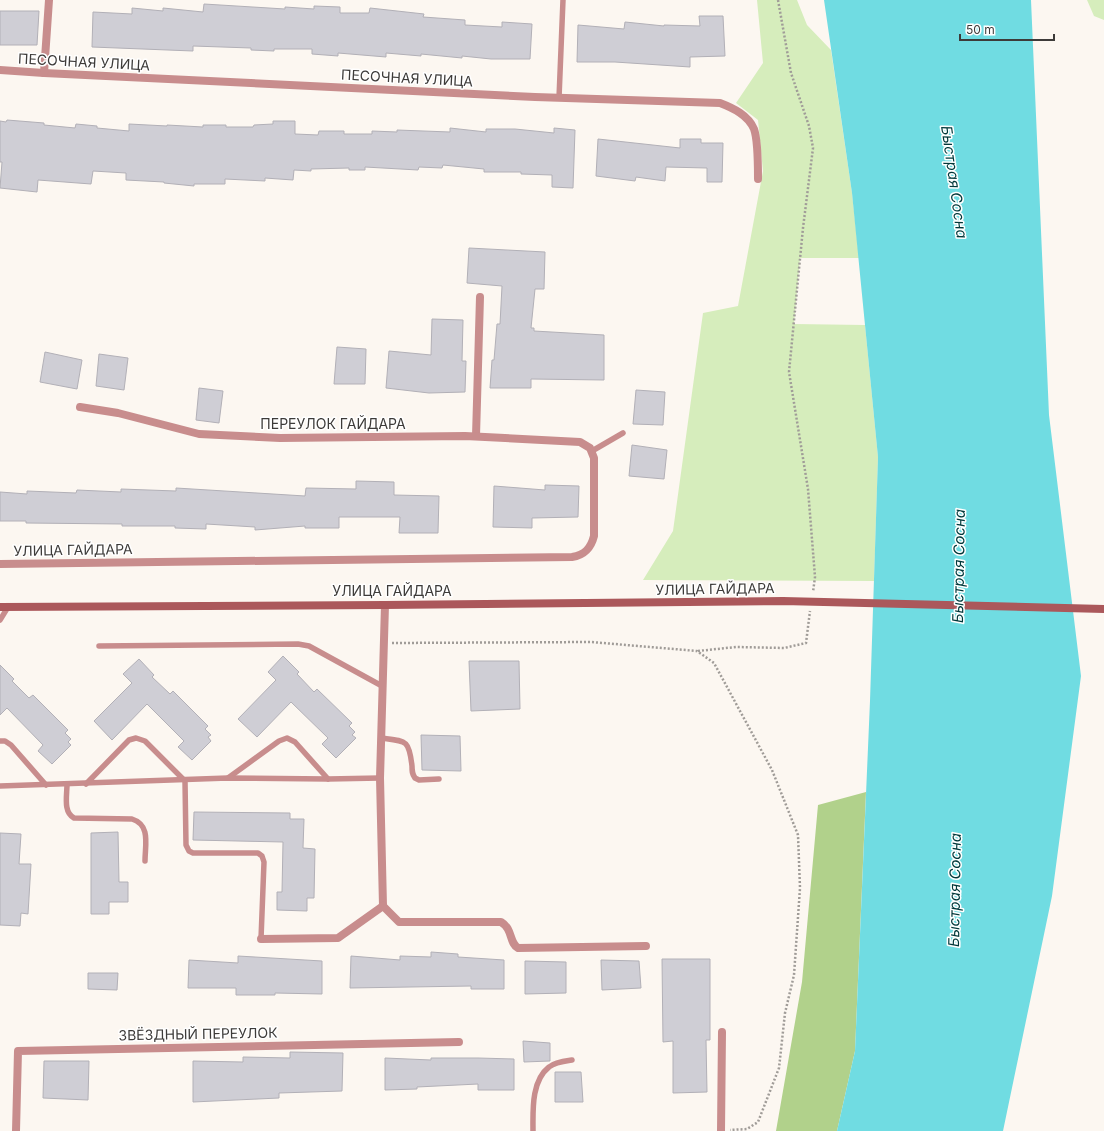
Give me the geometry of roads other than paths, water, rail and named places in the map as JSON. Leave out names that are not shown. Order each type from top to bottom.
[{"type":"main road","name":"УЛИЦА ГАЙДАРА","points":[[4,607],[783,601],[1104,609]]},
{"type":"street","points":[[44,74],[49,0]]},
{"type":"street","name":"ПЕСОЧНАЯ УЛИЦА","points":[[0,70],[44,74],[559,98],[720,103],[740,113],[754,130],[758,158],[758,179]]},
{"type":"street","points":[[476,436],[480,297]]},
{"type":"street","name":"ПЕРЕУЛОК ГАЙДАРА","points":[[80,407],[118,413],[199,434],[280,438],[476,436],[573,441],[580,442],[589,448]]},
{"type":"street","name":"УЛИЦА ГАЙДАРА","points":[[0,564],[576,556],[587,552],[594,536],[594,458],[589,448]]},
{"type":"street","points":[[385,605],[380,778],[382,906],[399,922],[501,922],[508,928],[514,944],[518,948],[646,946]]},
{"type":"street","points":[[261,939],[338,938],[382,906]]},
{"type":"street","points":[[721,1131],[722,1032]]},
{"type":"street","name":"ЗВЁЗДНЫЙ ПЕРЕУЛОК","points":[[16,1131],[18,1051],[459,1042]]},
{"type":"lane","points":[[559,98],[562,0]]},
{"type":"lane","points":[[589,448],[623,433]]},
{"type":"lane","points":[[0,620],[4,607]]},
{"type":"lane","points":[[99,646],[298,644],[310,646],[382,686]]},
{"type":"lane","points":[[86,784],[129,740],[136,738],[147,743],[185,781],[186,845],[189,851],[195,853],[258,853],[262,856],[264,862],[261,939]]},
{"type":"lane","points":[[228,778],[279,741],[287,738],[295,742],[328,779]]},
{"type":"lane","points":[[381,738],[401,740],[407,745],[410,751],[412,774],[415,778],[419,780],[439,779]]},
{"type":"lane","points":[[0,741],[5,741],[11,745],[46,785]]},
{"type":"lane","points":[[0,786],[185,781],[228,778],[380,778]]},
{"type":"lane","points":[[67,784],[66,808],[68,814],[74,818],[132,819],[142,824],[145,832],[145,861]]},
{"type":"lane","points":[[533,1131],[536,1088],[541,1076],[549,1067],[561,1061],[572,1060]]},
{"type":"water","name":"Быстрая Сосна","points":[[824,0],[1031,0],[1049,415],[1081,676],[1052,896],[1003,1131],[837,1131],[855,1051],[870,701],[878,457],[852,193]]}]
